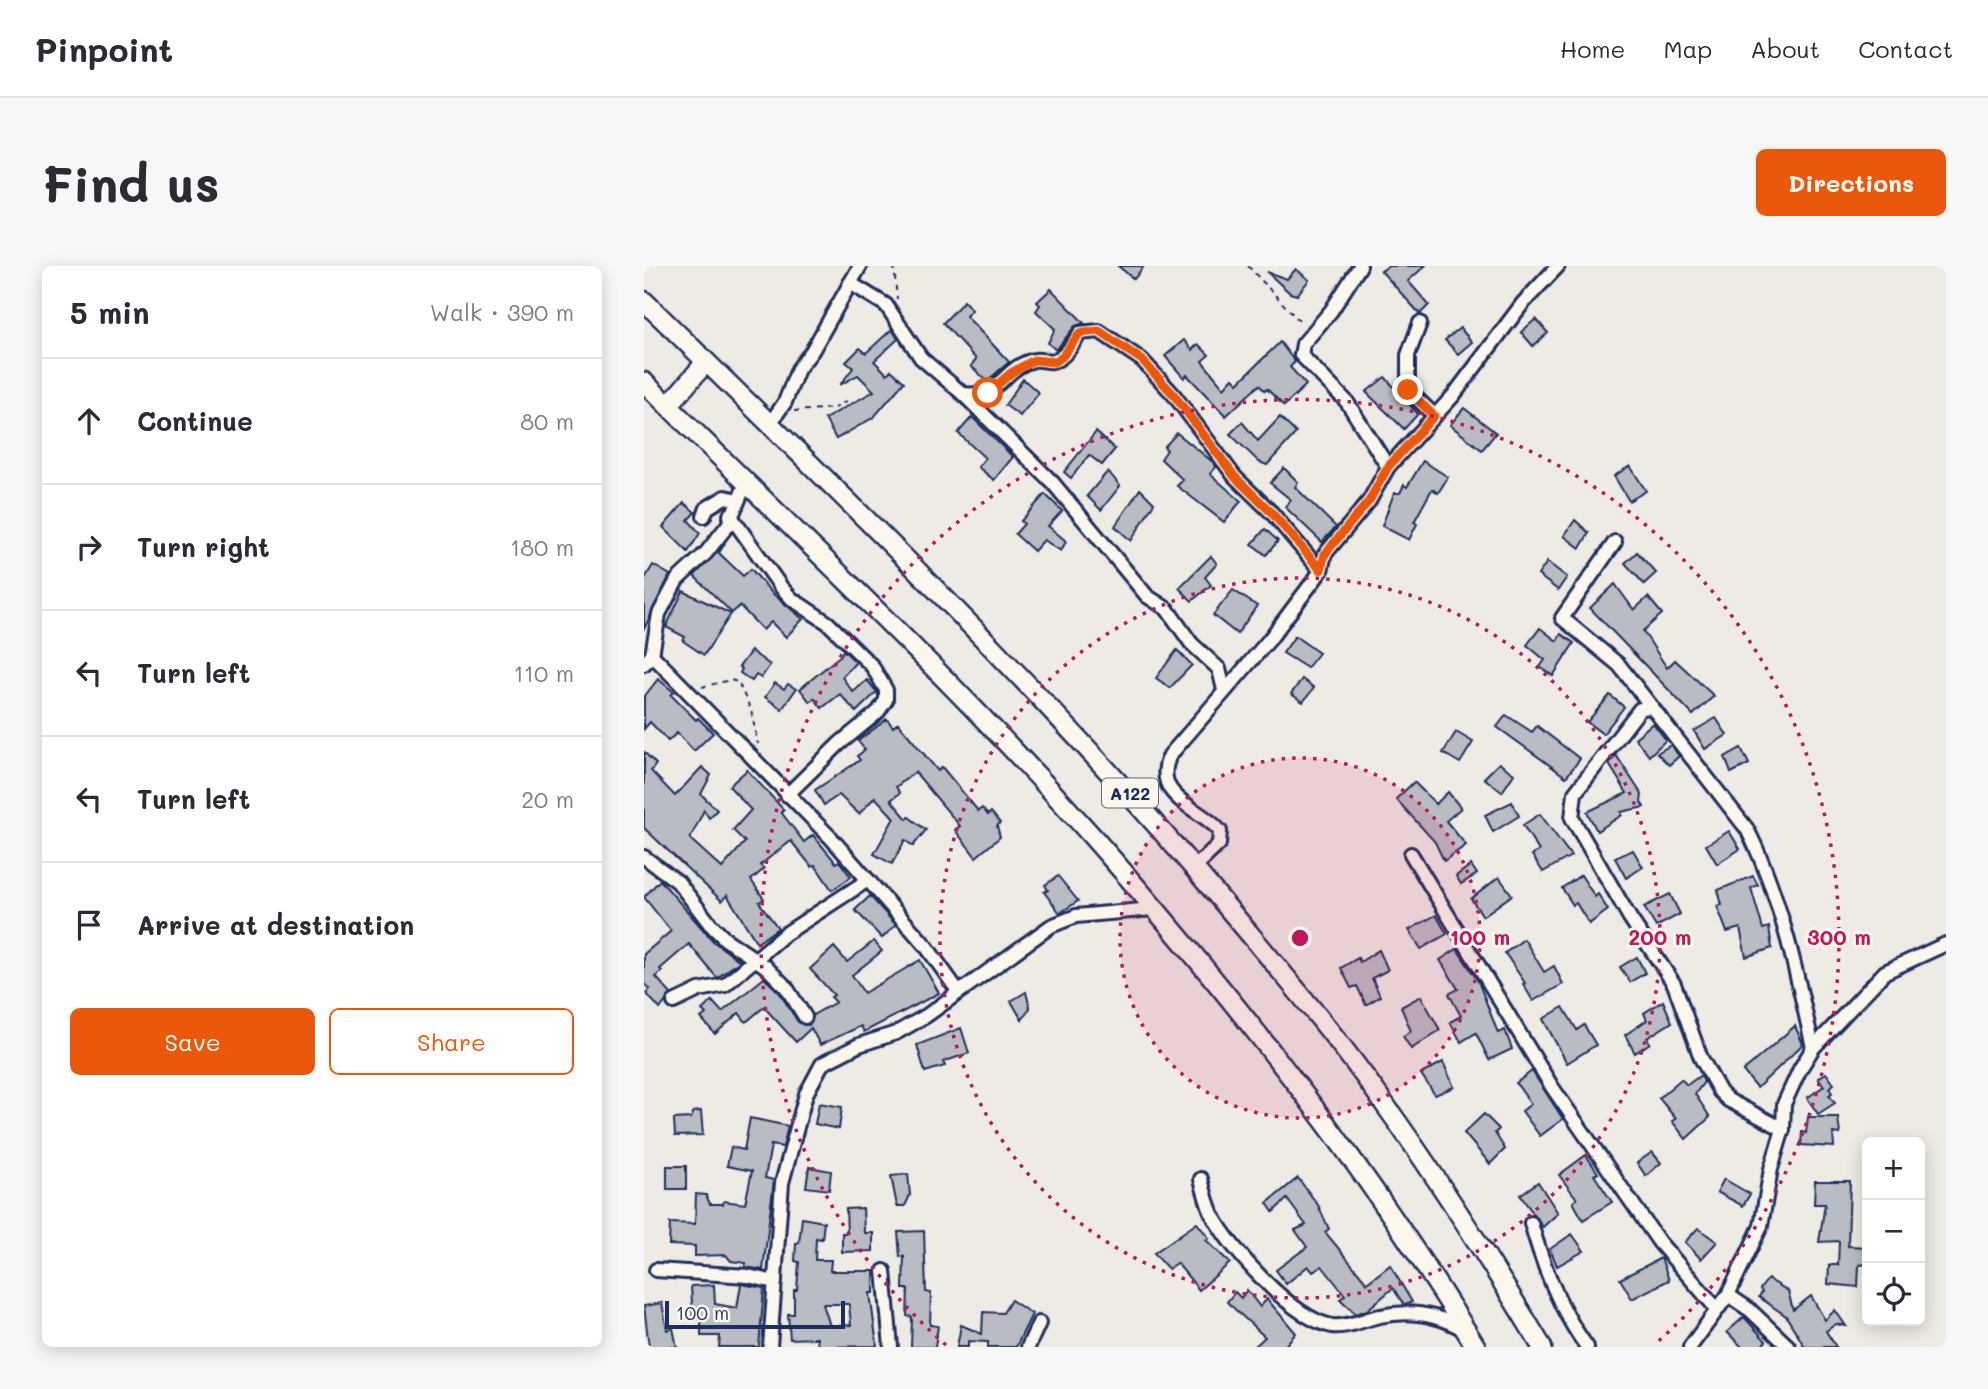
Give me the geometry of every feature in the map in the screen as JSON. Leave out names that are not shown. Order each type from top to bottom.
[{"type":"highway","name":"A122","points":[[644,301],[1009,664],[1118,779],[1194,868],[1382,1100],[1478,1244],[1542,1347]]},
{"type":"highway","points":[[668,406],[706,362]]},
{"type":"highway","name":"A122","points":[[644,382],[999,737],[1091,835],[1236,1007],[1361,1170],[1476,1347]]},
{"type":"street","points":[[769,425],[780,409],[798,369],[812,351],[860,266]]},
{"type":"street","points":[[1360,266],[1331,312],[1303,344],[1304,359],[1347,402],[1388,467]]},
{"type":"street","points":[[1194,868],[1219,844],[1220,831],[1174,794],[1167,785],[1165,771],[1170,755],[1224,690],[1247,667],[1321,570],[1325,554],[1369,501],[1388,467],[1476,368],[1523,303],[1556,267]]},
{"type":"street","points":[[850,284],[877,298],[894,314],[920,358],[963,394],[1053,483],[1147,596],[1167,609],[1191,643],[1219,669],[1224,690]]},
{"type":"street","points":[[1420,323],[1408,355],[1408,390],[1434,416]]},
{"type":"street","points":[[963,394],[988,393],[1011,373],[1034,360],[1054,362],[1062,357],[1080,333],[1099,331],[1142,360],[1174,395],[1235,477],[1272,513],[1321,570]]},
{"type":"street","points":[[746,483],[730,515],[729,525],[677,580],[659,614],[648,660],[688,692],[867,880],[926,946],[958,990]]},
{"type":"street","points":[[704,516],[707,508],[725,497],[738,500]]},
{"type":"street","points":[[730,515],[781,587],[792,599],[828,623],[873,666],[886,690],[886,700],[878,712],[839,744],[787,795]]},
{"type":"street","points":[[1615,542],[1562,618],[1619,665],[1649,707],[1740,817],[1753,840],[1784,931],[1813,1048]]},
{"type":"street","points":[[1649,707],[1640,709],[1574,793],[1572,818],[1630,918],[1674,984],[1701,1059],[1716,1085],[1728,1100],[1783,1129]]},
{"type":"street","points":[[1411,854],[1552,1087],[1659,1242],[1717,1309]]},
{"type":"street","points":[[644,858],[678,882],[725,939],[786,987],[805,1017]]},
{"type":"street","points":[[674,1002],[699,990],[724,985],[756,961],[785,934],[867,880]]},
{"type":"street","points":[[770,1347],[778,1219],[790,1147],[806,1094],[822,1064],[859,1045],[896,1033],[926,1016],[958,990],[1064,920],[1076,916],[1153,909]]},
{"type":"street","points":[[1690,1347],[1728,1295],[1761,1226],[1788,1095],[1813,1048],[1885,972],[1946,944]]},
{"type":"street","points":[[1201,1179],[1207,1202],[1231,1244],[1273,1291],[1297,1308],[1332,1326],[1403,1313],[1447,1320],[1466,1331]]},
{"type":"street","points":[[1531,1223],[1547,1273],[1568,1318],[1587,1347]]},
{"type":"street","points":[[656,1270],[748,1276],[775,1282]]},
{"type":"street","points":[[884,1271],[891,1347]]},
{"type":"street","points":[[1728,1295],[1750,1310],[1789,1347]]},
{"type":"street","points":[[1429,1316],[1449,1303]]},
{"type":"street","points":[[1028,1347],[1040,1323]]},
{"type":"path","points":[[894,266],[897,305],[894,314]]},
{"type":"path","points":[[1248,266],[1311,334]]},
{"type":"path","points":[[780,409],[798,412],[835,408],[850,399]]},
{"type":"path","points":[[688,692],[717,682],[738,682],[757,731],[758,766]]},
{"type":"building","points":[[1118,266],[1144,266],[1134,279]]},
{"type":"building","points":[[1389,266],[1425,266],[1408,281],[1429,305],[1420,314],[1381,271]]},
{"type":"building","points":[[1296,269],[1309,280],[1297,295],[1290,293],[1267,272],[1287,279]]},
{"type":"building","points":[[1051,289],[1084,323],[1075,326],[1056,350],[1048,343],[1055,329],[1036,311],[1040,305],[1037,302]]},
{"type":"building","points":[[964,301],[972,310],[966,316],[1009,362],[987,381],[971,366],[976,359],[943,323]]},
{"type":"building","points":[[1536,319],[1548,333],[1533,346],[1521,332]]},
{"type":"building","points":[[1460,328],[1472,342],[1458,354],[1445,340]]},
{"type":"building","points":[[892,329],[898,339],[874,361],[887,374],[891,370],[904,382],[874,417],[836,439],[825,419],[874,391],[858,375],[840,385],[853,368],[846,362],[860,348],[866,353]]},
{"type":"building","points":[[1184,340],[1192,350],[1198,344],[1209,355],[1202,361],[1224,388],[1233,378],[1238,383],[1280,342],[1295,362],[1290,367],[1306,385],[1284,406],[1259,385],[1226,416],[1187,375],[1184,378],[1165,356]]},
{"type":"building","points":[[1385,377],[1418,414],[1404,429],[1366,392]]},
{"type":"building","points":[[1023,379],[1039,393],[1020,416],[1005,405]]},
{"type":"building","points":[[1464,408],[1496,433],[1482,450],[1450,425]]},
{"type":"building","points":[[972,417],[1013,457],[994,480],[978,467],[985,458],[958,433]]},
{"type":"building","points":[[1280,417],[1296,433],[1267,465],[1259,462],[1230,434],[1242,422],[1258,441]]},
{"type":"building","points":[[1096,432],[1115,449],[1102,465],[1089,455],[1071,478],[1064,472]]},
{"type":"building","points":[[1177,433],[1214,463],[1216,467],[1210,474],[1241,501],[1224,522],[1177,486],[1183,480],[1161,459],[1167,450],[1164,447]]},
{"type":"building","points":[[1423,461],[1448,477],[1438,493],[1432,489],[1414,522],[1417,524],[1409,540],[1382,526],[1394,493],[1400,493],[1404,485],[1407,487]]},
{"type":"building","points":[[1630,466],[1646,491],[1629,501],[1614,476]]},
{"type":"building","points":[[1284,468],[1298,482],[1295,487],[1336,527],[1322,542],[1285,507],[1291,500],[1270,483]]},
{"type":"building","points":[[1108,471],[1120,486],[1101,510],[1087,496]]},
{"type":"building","points":[[1140,489],[1154,503],[1131,541],[1115,526]]},
{"type":"building","points":[[1045,494],[1062,511],[1048,526],[1066,541],[1061,551],[1044,540],[1034,551],[1015,534],[1024,524],[1021,521]]},
{"type":"building","points":[[684,503],[695,512],[688,520],[700,533],[688,552],[663,527]]},
{"type":"building","points":[[1575,520],[1589,533],[1580,548],[1564,536]]},
{"type":"building","points":[[1265,529],[1278,541],[1266,555],[1252,544]]},
{"type":"building","points":[[725,543],[719,553],[743,576],[751,569],[772,593],[803,619],[786,637],[771,622],[763,630],[740,606],[732,613],[694,576]]},
{"type":"building","points":[[1637,552],[1656,573],[1644,584],[1625,563]]},
{"type":"building","points":[[1211,556],[1217,564],[1205,577],[1211,585],[1192,601],[1179,588]]},
{"type":"building","points":[[1547,562],[1567,577],[1558,590],[1538,575]]},
{"type":"building","points":[[653,565],[670,575],[644,629],[644,580]]},
{"type":"building","points":[[1615,584],[1634,610],[1648,597],[1662,614],[1643,631],[1667,668],[1675,660],[1714,696],[1693,715],[1590,608]]},
{"type":"building","points":[[1233,590],[1257,606],[1237,634],[1213,615]]},
{"type":"building","points":[[683,591],[731,614],[704,655],[683,641],[685,637],[666,627]]},
{"type":"building","points":[[1540,628],[1557,641],[1561,634],[1574,643],[1553,676],[1540,667],[1545,660],[1527,645]]},
{"type":"building","points":[[1295,636],[1319,653],[1307,668],[1283,653]]},
{"type":"building","points":[[843,650],[856,662],[842,677],[853,692],[867,680],[877,692],[856,712],[840,694],[822,708],[814,698],[810,702],[800,689],[841,655]]},
{"type":"building","points":[[1177,650],[1192,665],[1170,688],[1156,678]]},
{"type":"building","points":[[751,651],[770,665],[761,678],[756,675],[752,681],[740,673],[742,669],[739,667]]},
{"type":"building","points":[[658,679],[674,692],[671,695],[696,720],[698,718],[713,733],[694,751],[677,733],[668,741],[650,722],[644,729],[644,697]]},
{"type":"building","points":[[1302,679],[1314,688],[1303,702],[1291,694]]},
{"type":"building","points":[[775,683],[784,689],[788,684],[796,689],[782,709],[765,697]]},
{"type":"building","points":[[1610,695],[1624,707],[1603,734],[1587,722]]},
{"type":"building","points":[[1506,715],[1532,732],[1537,726],[1580,759],[1566,777],[1497,727]]},
{"type":"building","points":[[1716,718],[1727,735],[1705,749],[1694,731]]},
{"type":"building","points":[[887,719],[893,727],[898,723],[938,771],[942,767],[978,811],[982,808],[988,815],[991,812],[1000,823],[997,826],[1000,837],[976,857],[955,830],[960,826],[915,772],[896,787],[900,793],[891,800],[907,819],[909,817],[926,830],[913,846],[905,840],[892,864],[874,854],[894,818],[875,797],[859,814],[839,795],[824,805],[815,790],[860,760],[857,756],[865,750],[858,741]]},
{"type":"building","points":[[1653,723],[1666,740],[1649,756],[1635,738]]},
{"type":"building","points":[[1456,732],[1473,742],[1460,763],[1443,753]]},
{"type":"building","points":[[1671,745],[1679,756],[1669,765],[1657,753]]},
{"type":"building","points":[[1741,748],[1749,764],[1731,773],[1725,757]]},
{"type":"building","points":[[644,752],[656,764],[651,771],[675,796],[702,767],[711,775],[701,794],[717,810],[709,818],[704,810],[690,839],[722,868],[745,842],[733,830],[751,810],[729,786],[747,770],[784,810],[781,812],[804,842],[813,835],[851,877],[832,890],[815,865],[812,867],[791,841],[760,865],[764,869],[751,880],[764,899],[759,902],[778,928],[757,943],[727,895],[722,901],[644,828]]},
{"type":"building","points":[[1616,755],[1642,795],[1641,802],[1644,807],[1621,812],[1622,815],[1597,831],[1587,812],[1627,793],[1609,764]]},
{"type":"building","points":[[1499,763],[1514,774],[1502,792],[1484,778]]},
{"type":"building","points":[[1414,782],[1436,804],[1448,792],[1461,808],[1446,821],[1466,845],[1444,861],[1435,842],[1396,799]]},
{"type":"building","points":[[1512,802],[1519,816],[1493,832],[1485,815]]},
{"type":"building","points":[[1540,814],[1571,856],[1543,872],[1532,855],[1539,851],[1523,825]]},
{"type":"building","points":[[1729,831],[1740,849],[1717,864],[1706,845]]},
{"type":"building","points":[[1633,850],[1643,867],[1626,878],[1615,858]]},
{"type":"building","points":[[1471,865],[1477,874],[1461,884],[1456,876]]},
{"type":"building","points":[[1581,875],[1595,897],[1598,894],[1608,910],[1589,924],[1576,903],[1573,905],[1562,888]]},
{"type":"building","points":[[1058,876],[1078,901],[1060,913],[1044,892],[1048,890],[1045,885]]},
{"type":"building","points":[[1753,876],[1758,885],[1751,888],[1763,929],[1769,927],[1772,948],[1746,957],[1740,928],[1727,932],[1717,906],[1722,905],[1718,890]]},
{"type":"building","points":[[1499,877],[1512,895],[1483,916],[1471,899]]},
{"type":"building","points":[[660,880],[714,942],[740,961],[717,978],[689,944],[660,969],[662,971],[656,977],[671,994],[660,1009],[646,993],[650,989],[644,984],[644,954],[671,931],[644,897]]},
{"type":"building","points":[[1670,894],[1680,914],[1656,927],[1644,907]]},
{"type":"building","points":[[870,896],[896,925],[882,938],[855,910]]},
{"type":"building","points":[[1436,915],[1447,934],[1421,949],[1409,930]]},
{"type":"building","points":[[1524,939],[1544,972],[1554,966],[1563,984],[1533,1001],[1523,984],[1525,983],[1505,953]]},
{"type":"building","points":[[874,941],[882,951],[852,975],[864,993],[920,960],[939,993],[864,1032],[861,1026],[820,1045],[811,1028],[796,1042],[764,1007],[746,1022],[739,1013],[715,1034],[701,1018],[706,1014],[702,1010],[712,1001],[722,1012],[764,978],[779,992],[798,1022],[809,1025],[813,1015],[836,1002],[831,997],[834,995],[810,969],[834,947],[847,962]]},
{"type":"building","points":[[1457,949],[1478,981],[1498,1033],[1505,1030],[1512,1049],[1489,1060],[1476,1033],[1461,1042],[1450,1022],[1461,1016],[1449,994],[1458,989],[1440,960]]},
{"type":"building","points":[[1379,950],[1388,970],[1372,978],[1380,996],[1366,1005],[1357,986],[1351,988],[1341,968],[1358,958],[1360,962]]},
{"type":"building","points":[[1637,957],[1645,973],[1630,982],[1620,967]]},
{"type":"building","points":[[1026,992],[1030,1008],[1022,1020],[1011,1001]]},
{"type":"building","points":[[1421,996],[1440,1030],[1411,1049],[1403,1036],[1411,1031],[1401,1007]]},
{"type":"building","points":[[1663,1001],[1672,1022],[1647,1038],[1650,1043],[1635,1053],[1625,1035],[1647,1020],[1644,1013]]},
{"type":"building","points":[[1563,1007],[1577,1030],[1584,1025],[1596,1045],[1567,1063],[1543,1019]]},
{"type":"building","points":[[1795,1026],[1803,1044],[1757,1088],[1743,1071]]},
{"type":"building","points":[[961,1028],[969,1053],[943,1062],[945,1066],[925,1072],[917,1045]]},
{"type":"building","points":[[1443,1062],[1454,1087],[1435,1095],[1421,1074]]},
{"type":"building","points":[[1532,1071],[1563,1119],[1540,1136],[1522,1111],[1531,1104],[1516,1083]]},
{"type":"building","points":[[1826,1073],[1834,1084],[1829,1088],[1832,1093],[1829,1095],[1835,1103],[1818,1114],[1807,1098],[1824,1086],[1818,1078]]},
{"type":"building","points":[[1701,1075],[1704,1082],[1695,1094],[1710,1117],[1686,1139],[1672,1121],[1676,1119],[1659,1098],[1681,1079],[1687,1085]]},
{"type":"building","points":[[819,1103],[842,1107],[839,1129],[815,1124]]},
{"type":"building","points":[[701,1111],[703,1135],[675,1136],[674,1119],[691,1118],[693,1112]]},
{"type":"building","points":[[1484,1114],[1499,1129],[1495,1133],[1505,1149],[1490,1164],[1464,1133]]},
{"type":"building","points":[[1808,1117],[1838,1117],[1840,1134],[1833,1133],[1834,1147],[1801,1145],[1802,1132],[1806,1133]]},
{"type":"building","points":[[750,1118],[788,1126],[783,1147],[771,1145],[765,1178],[774,1180],[763,1270],[745,1267],[746,1263],[731,1261],[726,1255],[695,1256],[695,1246],[669,1245],[670,1223],[695,1224],[696,1194],[706,1195],[710,1204],[723,1204],[724,1201],[745,1204],[752,1171],[727,1166],[731,1147],[744,1150]]},
{"type":"building","points":[[1652,1152],[1661,1163],[1646,1176],[1637,1163]]},
{"type":"building","points":[[1586,1155],[1598,1173],[1594,1175],[1612,1202],[1583,1220],[1573,1202],[1577,1199],[1559,1175]]},
{"type":"building","points":[[667,1166],[686,1166],[686,1189],[667,1189]]},
{"type":"building","points":[[809,1167],[831,1171],[829,1190],[806,1187]]},
{"type":"building","points":[[908,1174],[910,1195],[905,1206],[897,1206],[891,1176]]},
{"type":"building","points":[[1298,1178],[1318,1205],[1329,1229],[1325,1232],[1367,1283],[1390,1265],[1412,1302],[1404,1305],[1393,1288],[1367,1310],[1356,1314],[1340,1299],[1345,1295],[1322,1266],[1313,1272],[1308,1266],[1286,1284],[1276,1270],[1307,1247],[1295,1230],[1306,1225],[1287,1199],[1273,1212],[1267,1203]]},
{"type":"building","points":[[1724,1179],[1750,1194],[1743,1206],[1717,1192]]},
{"type":"building","points":[[1815,1181],[1850,1181],[1848,1246],[1862,1247],[1858,1287],[1828,1284],[1829,1265],[1838,1265],[1839,1241],[1819,1242],[1825,1204],[1814,1204]]},
{"type":"building","points":[[1538,1182],[1558,1213],[1543,1227],[1520,1195]]},
{"type":"building","points":[[863,1208],[864,1233],[873,1233],[873,1251],[842,1252],[842,1233],[847,1233],[846,1209]]},
{"type":"building","points":[[802,1218],[824,1222],[822,1239],[816,1238],[815,1260],[831,1260],[830,1271],[874,1271],[874,1293],[870,1293],[877,1346],[818,1347],[817,1338],[790,1339],[788,1314],[794,1314],[794,1290],[797,1290],[799,1262],[795,1261],[796,1243],[799,1243]],"holes":[[[823,1304],[849,1304],[851,1325],[830,1326]]]},
{"type":"building","points":[[1197,1223],[1209,1238],[1206,1240],[1230,1263],[1199,1290],[1177,1263],[1168,1269],[1154,1253]]},
{"type":"building","points":[[1698,1228],[1717,1242],[1701,1259],[1685,1242]]},
{"type":"building","points":[[924,1231],[926,1292],[931,1293],[930,1325],[938,1326],[935,1347],[911,1347],[912,1317],[907,1316],[908,1289],[903,1289],[904,1256],[900,1257],[898,1232]]},
{"type":"building","points":[[1572,1234],[1584,1251],[1557,1266],[1550,1249]]},
{"type":"building","points":[[1661,1258],[1669,1280],[1632,1299],[1620,1279]]},
{"type":"building","points":[[1768,1279],[1788,1291],[1793,1310],[1811,1296],[1825,1320],[1835,1310],[1846,1326],[1836,1324],[1826,1331],[1836,1347],[1805,1347],[1786,1316],[1759,1297],[1762,1292],[1760,1289]]},
{"type":"building","points":[[741,1284],[764,1288],[759,1347],[719,1347],[720,1336],[701,1336],[701,1318],[693,1319],[691,1286],[714,1285],[715,1304],[737,1308]]},
{"type":"building","points":[[1247,1290],[1260,1307],[1267,1299],[1296,1333],[1284,1347],[1254,1347],[1265,1337],[1227,1302],[1235,1292],[1241,1298]]},
{"type":"building","points":[[1011,1300],[1032,1314],[1016,1347],[988,1347],[988,1342],[968,1341],[968,1347],[957,1347],[961,1325],[982,1334],[983,1312],[1003,1313]]},
{"type":"building","points":[[662,1303],[667,1330],[673,1328],[677,1347],[649,1347],[644,1306]]},
{"type":"building","points":[[1744,1317],[1766,1341],[1761,1347],[1742,1347],[1727,1332]]},
{"type":"route","points":[[988,393],[1011,373],[1034,360],[1054,362],[1062,357],[1080,333],[1087,330],[1099,331],[1142,360],[1186,408],[1200,432],[1235,477],[1272,513],[1294,542],[1321,570],[1325,554],[1369,501],[1388,467],[1434,416],[1408,390]]}]
